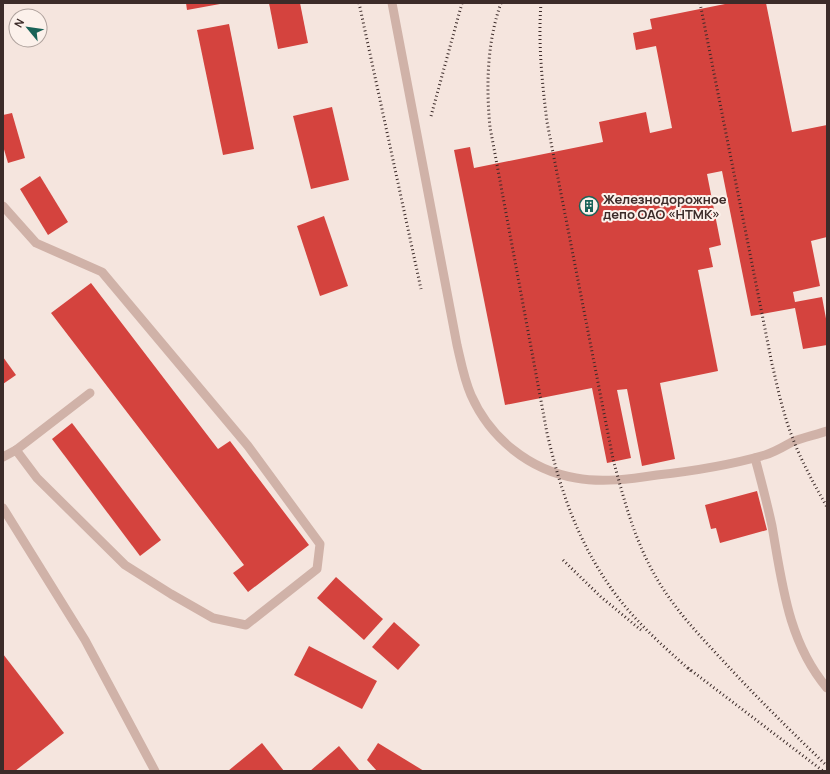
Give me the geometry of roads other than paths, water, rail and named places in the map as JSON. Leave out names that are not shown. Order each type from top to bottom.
[{"type":"lane","points":[[392,3],[457,345],[466,382],[476,407],[495,434],[526,460],[546,470],[576,478],[618,479],[687,472],[755,458],[794,442],[827,431]]},
{"type":"lane","points":[[3,206],[36,243],[102,272],[248,446],[320,544],[317,569],[246,625],[213,618],[170,594],[125,565],[37,478],[16,450]]},
{"type":"lane","points":[[3,458],[16,450],[90,393]]},
{"type":"lane","points":[[755,458],[771,525],[782,587],[790,619],[800,644],[810,663],[827,688]]},
{"type":"lane","points":[[4,510],[84,640],[155,771]]},
{"type":"railway","points":[[359,3],[421,289]]},
{"type":"railway","points":[[431,116],[462,3]]},
{"type":"railway","points":[[501,3],[496,18],[490,49],[488,80],[490,127],[547,433],[558,477],[582,538],[603,576],[616,595],[633,616],[691,671]]},
{"type":"railway","points":[[541,3],[541,62],[547,122],[613,459],[639,543],[652,570],[668,596],[686,620],[751,691],[827,766]]},
{"type":"railway","points":[[700,3],[779,394],[797,449],[808,473],[827,507]]},
{"type":"railway","points":[[563,560],[601,597],[641,630]]},
{"type":"railway","points":[[688,668],[823,771]]},
{"type":"place","name":"Железнодорожное депо ОАО «НТМК»","points":[[589,206]]}]
